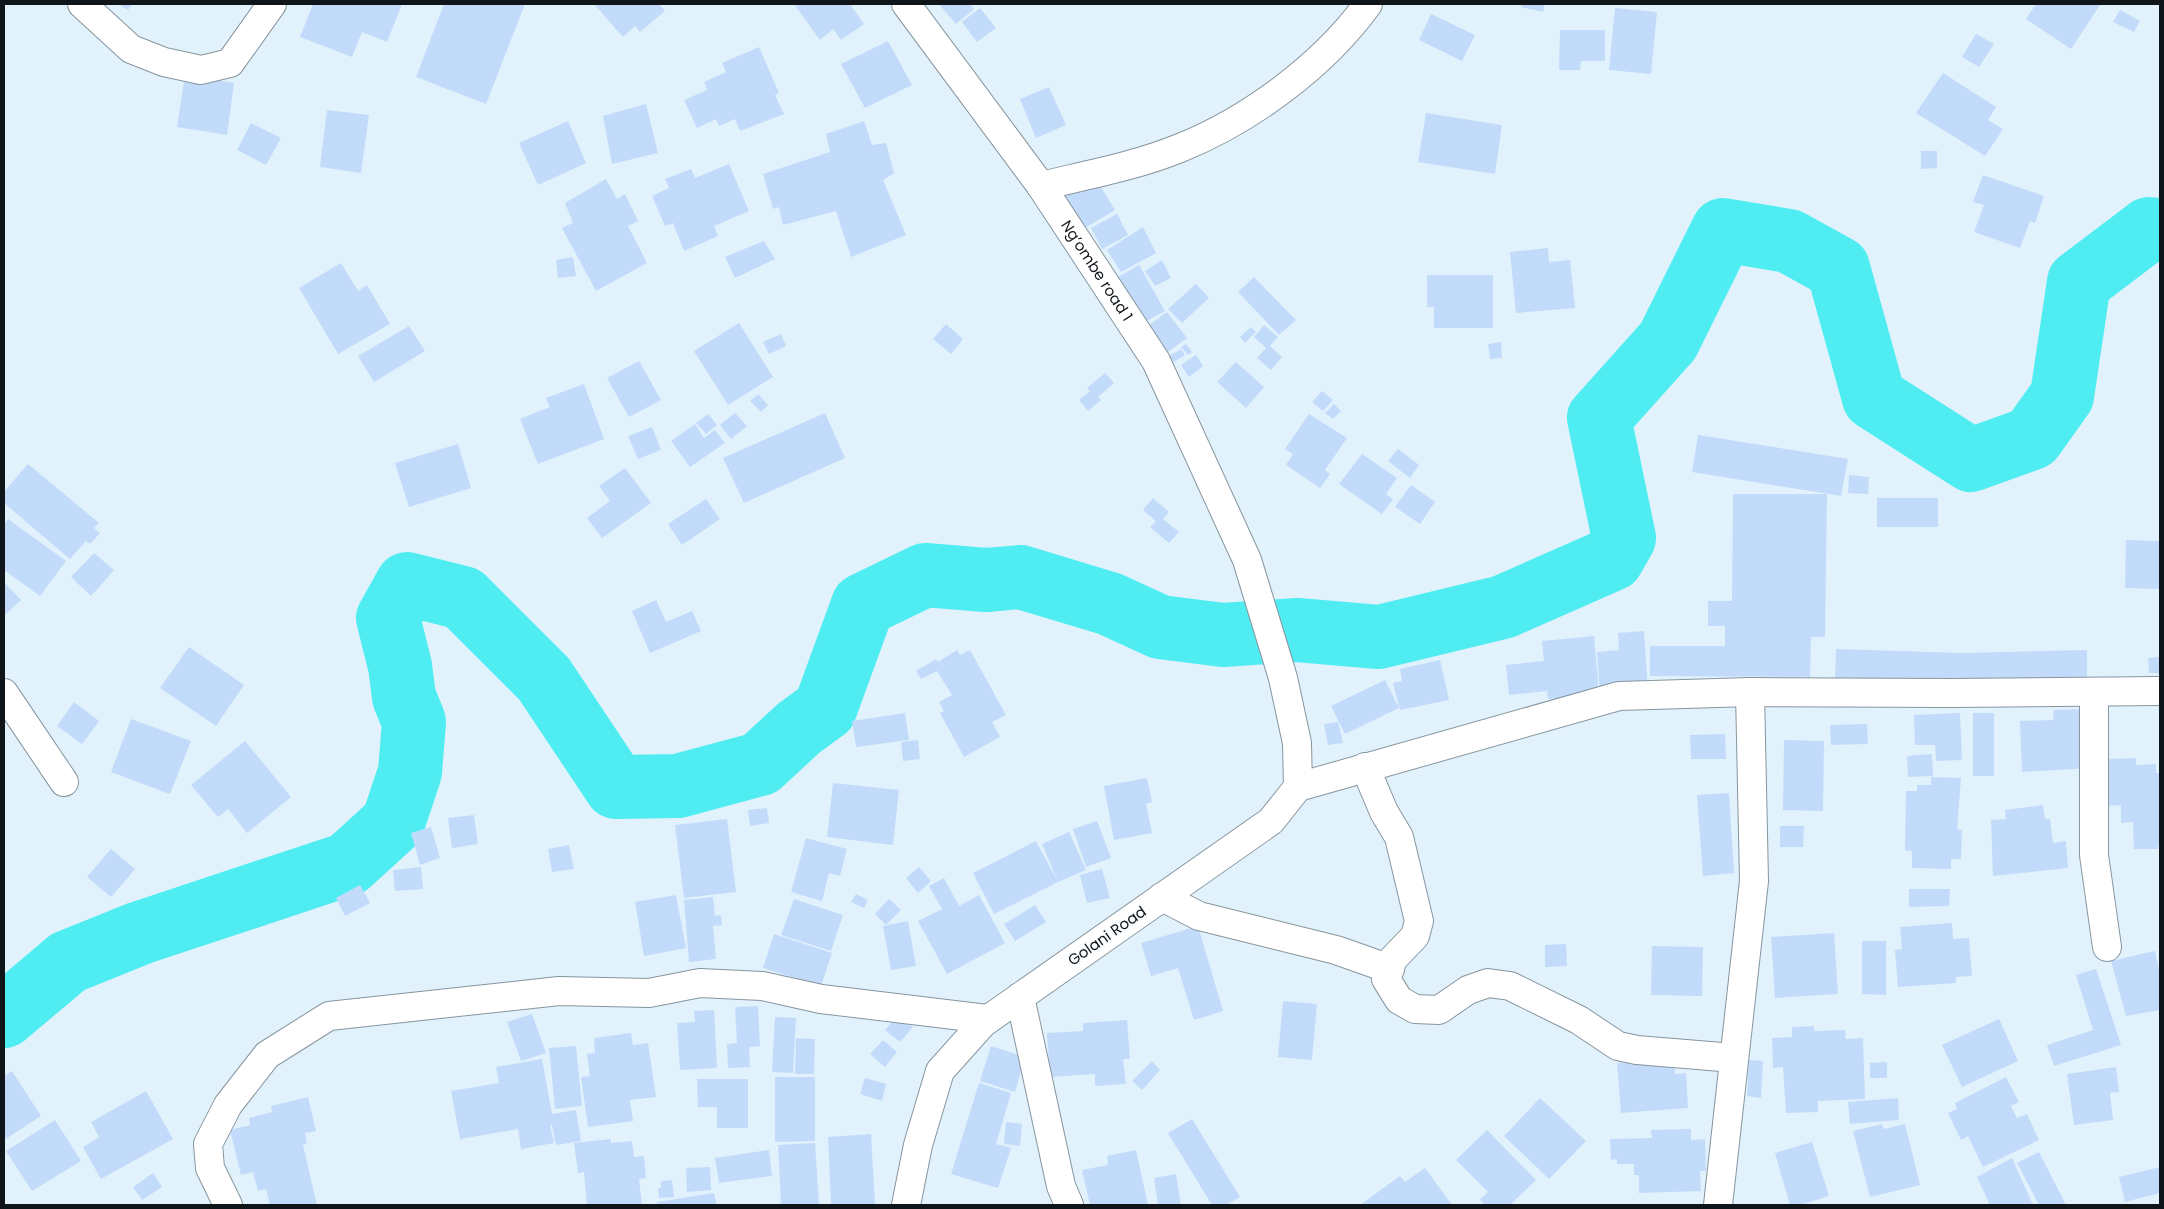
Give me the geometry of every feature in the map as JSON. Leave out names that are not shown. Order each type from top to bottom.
[{"type":"street","points":[[82,4],[131,49],[164,62],[201,70],[230,63],[272,4]]},
{"type":"street","name":"Ng’ombe road 1","points":[[906,4],[1041,186],[1156,361],[1246,560],[1283,678],[1297,743],[1298,787]]},
{"type":"street","points":[[1041,186],[1134,163],[1179,149],[1214,133],[1250,112],[1294,82],[1355,21],[1368,4]]},
{"type":"street","points":[[1298,787],[1619,696],[1750,692],[2160,691]]},
{"type":"street","points":[[1718,1205],[1754,880],[1750,692]]},
{"type":"street","points":[[2094,692],[2094,854],[2107,947]]},
{"type":"street","points":[[4,693],[64,782]]},
{"type":"street","points":[[1365,768],[1384,812],[1398,837],[1419,921],[1416,936],[1393,959],[1386,979],[1400,1000],[1415,1010],[1439,1010],[1468,990],[1488,983],[1510,986],[1579,1020],[1618,1046],[1636,1050],[1734,1058]]},
{"type":"street","name":"Golani Road","points":[[906,1205],[918,1145],[940,1071],[987,1020],[1271,821],[1298,787]]},
{"type":"street","points":[[1162,898],[1199,916],[1336,950],[1390,969]]},
{"type":"street","points":[[228,1205],[210,1168],[208,1144],[228,1105],[267,1055],[328,1016],[559,991],[649,992],[700,983],[762,986],[821,999],[987,1020]]},
{"type":"street","points":[[1020,997],[1061,1186],[1069,1205]]},
{"type":"building","points":[[118,4],[132,4],[128,10]]},
{"type":"building","points":[[313,4],[402,4],[387,42],[362,32],[352,57],[300,37]]},
{"type":"building","points":[[444,4],[525,4],[486,104],[416,77]]},
{"type":"building","points":[[594,4],[661,4],[665,11],[640,32],[635,26],[623,37]]},
{"type":"building","points":[[794,4],[850,4],[864,24],[841,40],[833,29],[820,40]]},
{"type":"building","points":[[939,4],[970,4],[974,9],[956,24]]},
{"type":"building","points":[[1522,4],[1545,4],[1543,12],[1521,7]]},
{"type":"building","points":[[2036,4],[2100,5],[2071,49],[2026,19]]},
{"type":"building","points":[[980,8],[996,28],[977,42],[962,22]]},
{"type":"building","points":[[1615,8],[1657,12],[1651,74],[1609,70]]},
{"type":"building","points":[[2120,10],[2140,21],[2134,32],[2113,22]]},
{"type":"building","points":[[1431,14],[1475,35],[1462,61],[1419,40]]},
{"type":"building","points":[[1560,30],[1605,30],[1605,61],[1581,61],[1580,70],[1559,70]]},
{"type":"building","points":[[1976,34],[1994,44],[1979,67],[1962,57]]},
{"type":"building","points":[[888,41],[912,85],[865,108],[841,64]]},
{"type":"building","points":[[759,47],[779,93],[775,95],[784,114],[740,131],[735,119],[719,126],[716,119],[697,128],[684,100],[707,90],[704,82],[726,72],[722,63]]},
{"type":"building","points":[[1943,73],[1996,107],[1988,120],[2003,129],[1985,156],[1916,113]]},
{"type":"building","points":[[185,75],[234,83],[227,135],[177,127]]},
{"type":"building","points":[[1049,87],[1066,125],[1036,138],[1020,99]]},
{"type":"building","points":[[646,104],[658,153],[612,164],[603,116]]},
{"type":"building","points":[[327,110],[369,115],[361,173],[320,167]]},
{"type":"building","points":[[1426,113],[1502,125],[1495,174],[1418,162]]},
{"type":"building","points":[[568,121],[586,163],[538,185],[519,143]]},
{"type":"building","points":[[864,121],[872,145],[886,143],[894,173],[883,180],[906,235],[851,257],[836,211],[783,225],[779,207],[773,209],[763,174],[830,152],[826,134]]},
{"type":"building","points":[[251,123],[281,138],[266,165],[237,150]]},
{"type":"building","points":[[1921,151],[1937,151],[1937,168],[1921,169]]},
{"type":"building","points":[[729,164],[749,211],[714,226],[718,236],[684,251],[673,223],[665,226],[652,196],[669,188],[665,179],[691,169],[695,178]]},
{"type":"building","points":[[1983,175],[2044,196],[2035,223],[2030,221],[2020,248],[1974,232],[1984,205],[1973,202]]},
{"type":"building","points":[[1094,176],[1115,210],[1080,231],[1059,196]]},
{"type":"building","points":[[606,179],[617,199],[625,194],[638,221],[628,226],[647,263],[596,291],[562,228],[573,223],[565,203]]},
{"type":"building","points":[[1117,214],[1128,235],[1102,249],[1091,228]]},
{"type":"building","points":[[1143,227],[1156,253],[1121,272],[1107,250]]},
{"type":"building","points":[[764,241],[775,259],[735,278],[725,257]]},
{"type":"building","points":[[1548,248],[1549,262],[1570,260],[1575,308],[1516,313],[1510,252]]},
{"type":"building","points":[[573,257],[576,276],[558,278],[556,260]]},
{"type":"building","points":[[1162,260],[1171,278],[1155,286],[1145,271]]},
{"type":"building","points":[[341,263],[358,291],[367,285],[390,324],[338,354],[299,288]]},
{"type":"building","points":[[1139,265],[1165,311],[1141,324],[1115,279]]},
{"type":"building","points":[[1427,275],[1493,275],[1493,328],[1434,328],[1434,307],[1427,307]]},
{"type":"building","points":[[1254,277],[1296,320],[1279,335],[1238,292]]},
{"type":"building","points":[[1196,284],[1209,298],[1182,323],[1168,309]]},
{"type":"building","points":[[1167,312],[1187,338],[1165,354],[1145,328]]},
{"type":"building","points":[[739,323],[773,377],[728,405],[694,351]]},
{"type":"building","points":[[946,324],[963,339],[951,354],[933,339]]},
{"type":"building","points":[[1264,325],[1278,337],[1270,346],[1282,357],[1271,370],[1257,358],[1266,348],[1254,337]]},
{"type":"building","points":[[409,326],[425,351],[374,382],[358,356]]},
{"type":"building","points":[[1251,327],[1256,332],[1245,343],[1240,337]]},
{"type":"building","points":[[781,334],[786,346],[769,354],[763,342]]},
{"type":"building","points":[[1501,342],[1502,358],[1490,359],[1488,344]]},
{"type":"building","points":[[1186,344],[1192,352],[1188,355],[1181,347]]},
{"type":"building","points":[[1181,349],[1185,355],[1174,362],[1169,356]]},
{"type":"building","points":[[1196,355],[1203,366],[1189,377],[1181,365]]},
{"type":"building","points":[[639,361],[661,400],[629,417],[607,378]]},
{"type":"building","points":[[1236,362],[1264,387],[1246,408],[1217,382]]},
{"type":"building","points":[[1105,373],[1114,383],[1098,397],[1101,400],[1088,411],[1079,400],[1090,391],[1087,388]]},
{"type":"building","points":[[584,384],[604,439],[538,464],[520,419],[550,407],[546,398]]},
{"type":"building","points":[[1322,391],[1333,400],[1323,411],[1312,402]]},
{"type":"building","points":[[758,394],[768,405],[761,412],[750,401]]},
{"type":"building","points":[[1334,404],[1341,411],[1333,419],[1325,413]]},
{"type":"building","points":[[735,413],[747,426],[731,439],[720,425]]},
{"type":"building","points":[[825,413],[845,458],[744,503],[723,458]]},
{"type":"building","points":[[708,414],[717,425],[706,434],[696,423]]},
{"type":"building","points":[[1309,414],[1347,438],[1325,470],[1330,474],[1320,488],[1286,465],[1293,454],[1285,449]]},
{"type":"building","points":[[695,424],[704,438],[715,430],[725,443],[690,467],[671,441]]},
{"type":"building","points":[[652,427],[661,450],[638,459],[628,436]]},
{"type":"building","points":[[1698,435],[1848,459],[1841,496],[1692,472]]},
{"type":"building","points":[[458,444],[471,488],[409,507],[395,463]]},
{"type":"building","points":[[1398,449],[1419,465],[1410,478],[1388,461]]},
{"type":"building","points":[[1362,454],[1397,478],[1386,494],[1393,499],[1382,514],[1339,484]]},
{"type":"building","points":[[28,464],[99,523],[94,528],[100,533],[90,544],[86,541],[70,559],[4,503],[4,492]]},
{"type":"building","points":[[625,468],[651,503],[602,538],[587,518],[610,501],[599,486]]},
{"type":"building","points":[[1849,475],[1869,477],[1868,494],[1848,493]]},
{"type":"building","points":[[1411,485],[1435,502],[1420,524],[1395,507]]},
{"type":"building","points":[[1733,494],[1827,494],[1825,637],[1811,637],[1810,677],[1650,676],[1650,646],[1725,646],[1725,626],[1708,626],[1708,601],[1732,601]]},
{"type":"building","points":[[1153,498],[1169,512],[1163,519],[1179,532],[1169,543],[1150,527],[1156,521],[1143,510]]},
{"type":"building","points":[[1877,498],[1938,498],[1938,527],[1877,527]]},
{"type":"building","points":[[706,499],[720,519],[682,545],[668,524]]},
{"type":"building","points":[[8,519],[66,561],[40,596],[4,570],[4,525]]},
{"type":"building","points":[[2126,540],[2160,541],[2160,589],[2125,588]]},
{"type":"building","points":[[94,553],[114,570],[91,596],[71,577]]},
{"type":"building","points":[[4,582],[21,600],[4,616]]},
{"type":"building","points":[[656,600],[666,622],[692,611],[701,631],[650,653],[632,611]]},
{"type":"building","points":[[1644,631],[1648,690],[1600,694],[1597,652],[1619,650],[1618,633]]},
{"type":"building","points":[[1594,636],[1599,694],[1548,699],[1547,691],[1509,695],[1506,665],[1544,661],[1542,641]]},
{"type":"building","points":[[189,647],[244,685],[216,726],[160,688]]},
{"type":"building","points":[[1836,649],[1962,653],[2087,650],[2087,681],[1835,680]]},
{"type":"building","points":[[957,650],[960,655],[970,650],[1006,715],[992,722],[1000,737],[964,757],[940,713],[944,711],[939,702],[952,695],[937,671],[921,679],[916,671],[936,659],[938,662]]},
{"type":"building","points":[[2160,657],[2160,673],[2149,673],[2148,658]]},
{"type":"building","points":[[1440,660],[1449,700],[1400,710],[1393,683],[1402,681],[1400,669]]},
{"type":"building","points":[[1385,680],[1399,708],[1345,734],[1331,706]]},
{"type":"building","points":[[74,702],[99,721],[82,744],[57,726]]},
{"type":"building","points":[[2085,709],[2088,768],[2022,772],[2020,721],[2053,720],[2054,710]]},
{"type":"building","points":[[905,713],[909,740],[856,747],[852,721]]},
{"type":"building","points":[[1960,713],[1962,760],[1936,761],[1935,745],[1915,745],[1914,715]]},
{"type":"building","points":[[1973,713],[1994,713],[1994,776],[1973,776]]},
{"type":"building","points":[[131,719],[191,741],[170,794],[111,772]]},
{"type":"building","points":[[1338,722],[1343,743],[1328,745],[1324,724]]},
{"type":"building","points":[[1867,724],[1868,744],[1831,745],[1830,725]]},
{"type":"building","points":[[1725,734],[1726,759],[1691,759],[1690,735]]},
{"type":"building","points":[[918,740],[920,759],[903,761],[901,742]]},
{"type":"building","points":[[1784,740],[1824,741],[1823,811],[1783,810]]},
{"type":"building","points":[[245,741],[291,797],[247,833],[228,809],[218,817],[191,785]]},
{"type":"building","points":[[1932,754],[1933,776],[1908,777],[1907,756]]},
{"type":"building","points":[[2136,758],[2136,765],[2156,764],[2156,773],[2160,773],[2160,843],[2158,849],[2134,849],[2133,822],[2121,823],[2121,805],[2109,806],[2108,759]]},
{"type":"building","points":[[1931,777],[1961,778],[1957,829],[1962,830],[1961,859],[1951,859],[1951,869],[1912,868],[1912,851],[1905,850],[1906,791],[1917,791],[1917,785],[1931,785]]},
{"type":"building","points":[[1147,778],[1152,802],[1146,804],[1152,833],[1114,840],[1104,786]]},
{"type":"building","points":[[833,783],[899,790],[893,845],[827,837]]},
{"type":"building","points":[[1729,793],[1734,873],[1703,876],[1697,795]]},
{"type":"building","points":[[2043,805],[2045,819],[2050,819],[2053,843],[2066,841],[2068,868],[1993,876],[1991,820],[2006,819],[2005,810]]},
{"type":"building","points":[[767,808],[769,823],[750,826],[748,810]]},
{"type":"building","points":[[474,815],[478,844],[452,848],[448,818]]},
{"type":"building","points":[[727,819],[736,892],[684,898],[675,825]]},
{"type":"building","points":[[1097,821],[1111,858],[1086,867],[1073,829]]},
{"type":"building","points":[[1780,826],[1804,826],[1803,847],[1780,847]]},
{"type":"building","points":[[431,827],[440,858],[420,865],[411,833]]},
{"type":"building","points":[[1069,832],[1086,870],[1058,882],[1042,844]]},
{"type":"building","points":[[806,838],[847,849],[840,876],[829,873],[822,901],[791,892]]},
{"type":"building","points":[[1036,841],[1058,882],[994,914],[973,873]]},
{"type":"building","points":[[569,845],[574,869],[552,872],[548,849]]},
{"type":"building","points":[[111,849],[135,869],[111,897],[87,877]]},
{"type":"building","points":[[421,867],[423,889],[395,891],[393,870]]},
{"type":"building","points":[[919,867],[931,881],[918,893],[906,878]]},
{"type":"building","points":[[1102,869],[1110,898],[1087,903],[1080,875]]},
{"type":"building","points":[[944,878],[959,906],[979,895],[1005,943],[947,974],[918,921],[942,909],[929,886]]},
{"type":"building","points":[[360,885],[370,903],[345,916],[336,898]]},
{"type":"building","points":[[1909,889],[1950,889],[1949,906],[1909,907]]},
{"type":"building","points":[[856,894],[868,900],[864,908],[851,902]]},
{"type":"building","points":[[676,895],[686,948],[644,956],[635,902]]},
{"type":"building","points":[[713,897],[715,916],[721,915],[722,925],[713,926],[716,959],[689,962],[684,900]]},
{"type":"building","points":[[794,899],[843,915],[831,951],[781,935]]},
{"type":"building","points":[[889,899],[901,910],[886,925],[875,914]]},
{"type":"building","points":[[1035,905],[1046,922],[1015,941],[1004,924]]},
{"type":"building","points":[[908,921],[916,966],[891,970],[883,926]]},
{"type":"building","points":[[1952,923],[1953,939],[1969,938],[1972,976],[1956,977],[1956,983],[1898,987],[1895,950],[1902,949],[1900,927]]},
{"type":"building","points":[[1198,926],[1223,1011],[1194,1020],[1178,968],[1151,976],[1141,943]]},
{"type":"building","points":[[1834,933],[1838,994],[1775,998],[1771,937]]},
{"type":"building","points":[[774,934],[832,953],[821,986],[763,968]]},
{"type":"building","points":[[1862,941],[1886,941],[1886,995],[1862,994]]},
{"type":"building","points":[[1566,944],[1567,966],[1545,967],[1545,945]]},
{"type":"building","points":[[1652,946],[1703,947],[1702,996],[1651,995]]},
{"type":"building","points":[[2155,951],[2160,975],[2160,1010],[2126,1016],[2111,961]]},
{"type":"building","points":[[2096,969],[2121,1045],[2054,1066],[2047,1045],[2093,1030],[2076,975]]},
{"type":"building","points":[[1283,1001],[1317,1004],[1312,1060],[1278,1057]]},
{"type":"building","points":[[758,1006],[760,1046],[749,1047],[750,1067],[728,1068],[727,1044],[737,1043],[735,1007]]},
{"type":"building","points":[[714,1010],[717,1068],[680,1070],[677,1023],[695,1022],[694,1011]]},
{"type":"building","points":[[532,1014],[546,1053],[521,1061],[507,1022]]},
{"type":"building","points":[[898,1015],[913,1027],[900,1042],[885,1030]]},
{"type":"building","points":[[775,1017],[796,1018],[793,1073],[772,1072]]},
{"type":"building","points":[[1999,1019],[2018,1061],[1962,1087],[1942,1045]]},
{"type":"building","points":[[1127,1020],[1130,1059],[1123,1059],[1126,1084],[1095,1086],[1095,1074],[1050,1077],[1047,1033],[1083,1031],[1083,1023]]},
{"type":"building","points":[[1814,1026],[1814,1031],[1845,1030],[1846,1039],[1863,1038],[1865,1099],[1818,1101],[1818,1112],[1786,1113],[1783,1067],[1773,1068],[1772,1038],[1792,1037],[1792,1027]]},
{"type":"building","points":[[631,1033],[633,1045],[648,1043],[656,1097],[630,1100],[633,1121],[588,1127],[581,1077],[590,1076],[587,1054],[595,1053],[594,1038]]},
{"type":"building","points":[[796,1038],[815,1039],[814,1074],[795,1074]]},
{"type":"building","points":[[883,1040],[897,1052],[885,1067],[870,1054]]},
{"type":"building","points":[[576,1046],[582,1106],[555,1109],[549,1048]]},
{"type":"building","points":[[991,1046],[1025,1057],[1015,1092],[980,1081]]},
{"type":"building","points":[[542,1059],[552,1114],[576,1110],[581,1141],[556,1145],[552,1125],[550,1125],[554,1143],[521,1149],[518,1129],[460,1139],[451,1091],[499,1083],[496,1067]]},
{"type":"building","points":[[1675,1060],[1675,1074],[1686,1073],[1688,1108],[1621,1113],[1617,1063]]},
{"type":"building","points":[[1749,1060],[1763,1061],[1761,1098],[1747,1096]]},
{"type":"building","points":[[1152,1061],[1160,1070],[1142,1090],[1132,1081]]},
{"type":"building","points":[[1887,1062],[1887,1078],[1870,1078],[1870,1063]]},
{"type":"building","points":[[2116,1067],[2119,1092],[2110,1093],[2113,1120],[2074,1125],[2067,1074]]},
{"type":"building","points":[[12,1071],[41,1116],[4,1140],[4,1076]]},
{"type":"building","points":[[775,1077],[815,1077],[815,1141],[775,1142]]},
{"type":"building","points":[[2006,1077],[2019,1102],[2011,1106],[2017,1118],[2027,1114],[2039,1140],[1983,1167],[1968,1136],[1961,1140],[1948,1113],[1957,1109],[1955,1103]]},
{"type":"building","points":[[865,1078],[886,1084],[882,1101],[860,1094]]},
{"type":"building","points":[[697,1079],[748,1079],[748,1128],[717,1128],[717,1107],[698,1107]]},
{"type":"building","points":[[979,1083],[1011,1093],[996,1144],[1011,1148],[998,1188],[951,1174]]},
{"type":"building","points":[[146,1091],[173,1139],[101,1179],[83,1147],[99,1137],[91,1122]]},
{"type":"building","points":[[308,1097],[316,1131],[305,1133],[307,1143],[303,1145],[317,1205],[270,1205],[266,1189],[258,1191],[253,1172],[241,1175],[230,1130],[250,1125],[249,1118],[272,1112],[271,1106]]},
{"type":"building","points":[[1540,1098],[1586,1141],[1549,1179],[1504,1136]]},
{"type":"building","points":[[1898,1098],[1899,1120],[1850,1124],[1848,1102]]},
{"type":"building","points":[[1192,1119],[1240,1197],[1226,1205],[1212,1205],[1168,1133]]},
{"type":"building","points":[[55,1120],[81,1161],[32,1191],[6,1151]]},
{"type":"building","points":[[1006,1122],[1022,1124],[1020,1146],[1004,1144]]},
{"type":"building","points":[[1882,1124],[1884,1129],[1905,1124],[1920,1185],[1870,1197],[1853,1131]]},
{"type":"building","points":[[1691,1129],[1691,1140],[1705,1139],[1706,1171],[1700,1171],[1701,1191],[1639,1193],[1639,1175],[1634,1175],[1634,1164],[1617,1164],[1617,1159],[1611,1160],[1610,1139],[1652,1138],[1651,1130]]},
{"type":"building","points":[[1487,1130],[1536,1180],[1510,1205],[1485,1205],[1480,1199],[1488,1192],[1456,1160]]},
{"type":"building","points":[[871,1134],[875,1205],[831,1205],[828,1137]]},
{"type":"building","points":[[611,1139],[611,1143],[632,1141],[634,1157],[644,1156],[646,1178],[639,1179],[642,1205],[587,1205],[584,1172],[578,1173],[574,1143]]},
{"type":"building","points":[[1812,1142],[1829,1196],[1800,1205],[1790,1205],[1775,1153]]},
{"type":"building","points":[[815,1143],[819,1205],[781,1205],[778,1145]]},
{"type":"building","points":[[769,1150],[772,1176],[719,1183],[715,1158]]},
{"type":"building","points":[[1136,1150],[1148,1205],[1090,1205],[1082,1170],[1108,1165],[1107,1156]]},
{"type":"building","points":[[2039,1152],[2066,1205],[2039,1205],[2017,1163]]},
{"type":"building","points":[[2012,1158],[2033,1205],[1990,1205],[1977,1177]]},
{"type":"building","points":[[710,1167],[711,1190],[687,1192],[686,1168]]},
{"type":"building","points":[[2160,1167],[2160,1193],[2125,1202],[2119,1177]]},
{"type":"building","points":[[1425,1168],[1452,1205],[1360,1205],[1400,1176],[1405,1182]]},
{"type":"building","points":[[153,1173],[162,1187],[142,1200],[133,1187]]},
{"type":"building","points":[[1176,1174],[1181,1205],[1158,1205],[1154,1178]]},
{"type":"building","points":[[672,1180],[674,1197],[659,1198],[658,1188],[661,1188],[661,1181]]},
{"type":"building","points":[[714,1193],[717,1205],[657,1205],[657,1202]]},
{"type":"waterway","points":[[4,1016],[68,962],[140,933],[348,864],[393,823],[410,772],[414,722],[404,697],[400,666],[388,618],[407,584],[463,598],[544,679],[616,787],[678,786],[760,764],[799,728],[825,709],[863,605],[925,575],[986,580],[1021,577],[1110,604],[1160,627],[1223,635],[1297,630],[1379,637],[1503,607],[1612,559],[1624,538],[1599,418],[1668,341],[1723,230],[1789,241],[1838,268],[1874,398],[1971,460],[2032,438],[2062,396],[2079,282],[2149,229],[2160,230]]}]
